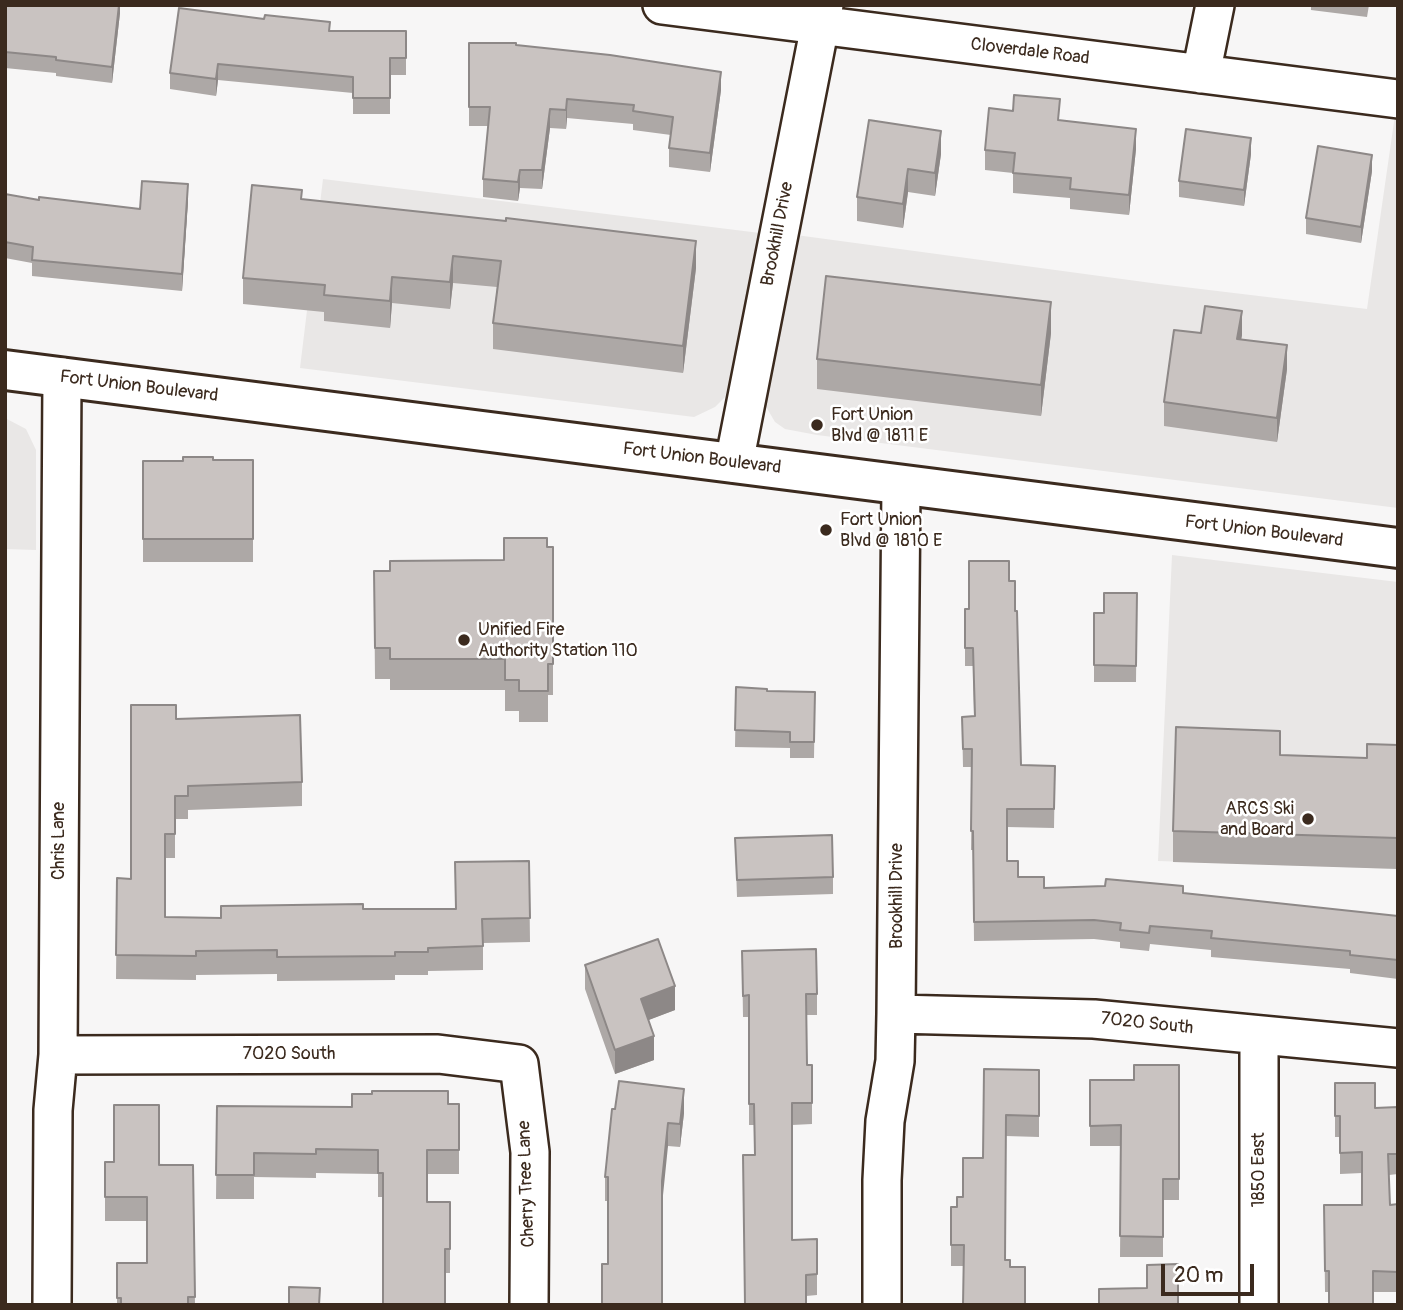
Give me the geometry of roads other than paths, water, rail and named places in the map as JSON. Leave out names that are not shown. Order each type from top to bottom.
[{"type":"main road","name":"Fort Union Boulevard","points":[[5,370],[1398,548]]},
{"type":"street","name":"Cloverdale Road","points":[[662,5],[822,15],[1201,74],[1398,99]]},
{"type":"street","points":[[1201,74],[1215,5]]},
{"type":"street","name":"Brookhill Drive","points":[[734,463],[822,15]]},
{"type":"street","name":"Chris Lane","points":[[52,1305],[53,1110],[58,1055],[62,377]]},
{"type":"street","name":"Brookhill Drive","points":[[882,1305],[885,1121],[895,1061],[901,486]]},
{"type":"street","name":"7020 South","points":[[896,1014],[1094,1019],[1398,1048]]},
{"type":"street","name":"1850 East","points":[[1259,1035],[1259,1305]]},
{"type":"street","name":"7020 South","points":[[58,1055],[438,1054],[519,1064]]},
{"type":"street","name":"Cherry Tree Lane","points":[[519,1064],[530,1152],[529,1305]]},
{"type":"place","name":"Fort Union Blvd @ 1811 E","points":[[817,425]]},
{"type":"place","name":"Fort Union Blvd @ 1810 E","points":[[826,530]]},
{"type":"place","name":"Unified Fire Authority Station 110","points":[[464,640]]},
{"type":"place","name":"ARCS Ski and Board","points":[[1308,819]]}]
